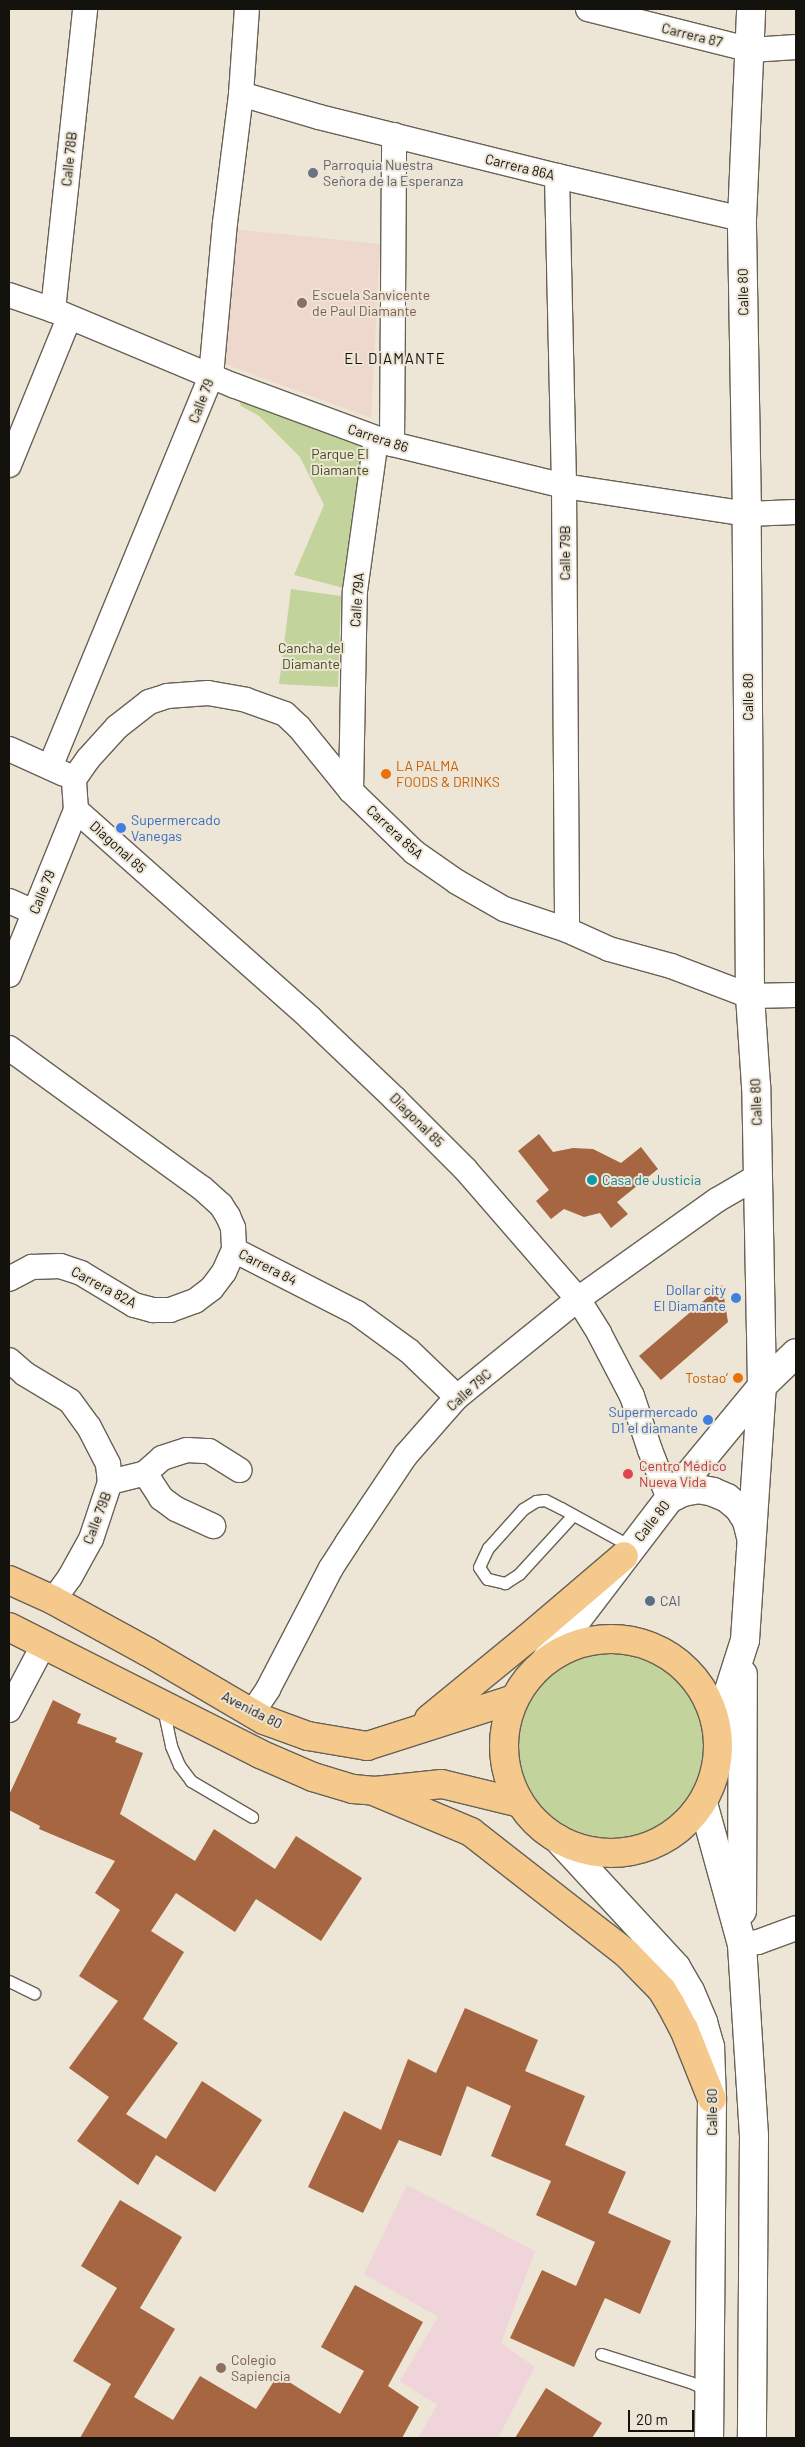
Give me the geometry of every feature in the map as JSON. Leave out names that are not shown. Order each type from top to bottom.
[{"type":"main road","points":[[414,1731],[528,1638],[628,1551]]},
{"type":"main road","name":"Avenida 80","points":[[9,1580],[53,1600],[264,1720],[308,1736],[367,1746],[514,1699]]},
{"type":"main road","points":[[9,1627],[260,1754],[313,1777],[353,1789],[375,1791],[442,1784],[520,1804]]},
{"type":"main road","points":[[629,1640],[650,1646],[670,1657],[691,1676],[710,1707],[717,1728],[718,1754],[715,1771],[703,1803],[675,1833],[657,1844],[638,1851],[618,1854],[597,1853],[577,1848],[558,1839],[537,1824],[520,1804],[512,1787],[504,1752],[504,1734],[514,1699],[522,1685],[546,1660],[565,1649],[593,1641],[629,1640]]},
{"type":"main road","points":[[375,1791],[471,1832],[627,1954],[662,1990],[671,2004],[684,2028],[712,2100]]},
{"type":"street","name":"Calle 78B","points":[[9,465],[61,314],[86,9]]},
{"type":"street","name":"Calle 79","points":[[50,767],[211,376],[225,224],[241,94],[247,9]]},
{"type":"street","name":"Carrera 87","points":[[588,9],[750,50],[796,47]]},
{"type":"street","name":"Calle 80","points":[[717,1728],[745,1640],[762,1386],[756,1086],[750,996],[747,514],[742,219],[751,9]]},
{"type":"street","name":"Carrera 86A","points":[[241,94],[557,176],[742,219]]},
{"type":"street","name":"Calle 79A","points":[[351,791],[355,591],[384,442],[394,135]]},
{"type":"street","name":"Calle 79B","points":[[557,176],[564,486],[567,930]]},
{"type":"street","name":"Carrera 86","points":[[9,295],[61,314],[211,376],[384,442],[564,486],[747,514],[796,512]]},
{"type":"street","name":"Carrera 85A","points":[[74,779],[102,742],[134,712],[149,702],[167,696],[208,693],[246,700],[285,714],[299,726],[351,791],[414,852],[457,882],[504,909],[567,930],[609,949],[672,966],[750,996],[796,995]]},
{"type":"street","points":[[9,749],[74,779],[76,810]]},
{"type":"street","name":"Calle 79","points":[[9,975],[76,810]]},
{"type":"street","name":"Diagonal 85","points":[[76,810],[311,1018],[395,1099],[465,1169],[578,1299],[600,1333],[632,1396],[669,1499]]},
{"type":"street","points":[[9,901],[34,912]]},
{"type":"street","name":"Carrera 84","points":[[9,1048],[202,1188],[228,1216],[233,1228],[234,1250],[358,1313],[409,1352],[457,1397]]},
{"type":"street","name":"Calle 79C","points":[[252,1713],[268,1689],[331,1568],[347,1543],[406,1455],[457,1397],[578,1299],[717,1200],[758,1176]]},
{"type":"street","name":"Carrera 82A","points":[[9,1278],[32,1267],[67,1267],[81,1273],[134,1305],[153,1310],[170,1310],[188,1304],[212,1288],[224,1272],[234,1250]]},
{"type":"street","points":[[762,1386],[796,1352]]},
{"type":"street","name":"Calle 79B","points":[[9,1360],[25,1374],[64,1396],[75,1406],[89,1427],[104,1456],[110,1482],[90,1539],[70,1577],[53,1600]]},
{"type":"street","name":"Calle 80","points":[[546,1660],[628,1551],[762,1386]]},
{"type":"street","points":[[110,1482],[145,1473],[162,1458],[187,1450],[210,1451],[239,1470]]},
{"type":"street","points":[[145,1473],[162,1498],[176,1508],[213,1526]]},
{"type":"street","points":[[669,1499],[683,1492],[698,1490],[713,1492],[727,1498],[739,1508],[747,1521],[751,1543]]},
{"type":"street","points":[[745,1640],[742,1692],[742,1945],[754,2136],[752,2438]]},
{"type":"street","points":[[9,1710],[44,1644]]},
{"type":"street","points":[[703,1803],[742,1945]]},
{"type":"street","name":"Calle 80","points":[[558,1839],[657,1945],[686,1983],[703,2022],[710,2047],[712,2100],[709,2438]]},
{"type":"street","points":[[742,1945],[758,1942],[796,1928]]},
{"type":"lane","points":[[574,1515],[519,1574],[504,1583],[487,1579],[479,1567],[488,1548],[523,1509],[536,1501],[545,1500],[574,1515],[628,1551]]},
{"type":"lane","points":[[162,1703],[171,1746],[179,1765],[191,1781],[252,1817]]},
{"type":"lane","points":[[9,1981],[34,1993]]},
{"type":"lane","points":[[601,2354],[690,2382],[710,2391]]},
{"type":"shaded area","name":"Escuela Sanvicente de Paul Diamante","points":[[232,229],[380,244],[371,418],[222,363]]},
{"type":"shaded area","points":[[407,2185],[535,2251],[501,2343],[535,2367],[498,2438],[418,2438],[437,2405],[400,2381],[438,2317],[364,2274]]},
{"type":"green space","name":"Parque El Diamante","points":[[235,386],[376,440],[355,591],[294,575],[324,505],[300,457],[259,416],[241,406]]},
{"type":"green space","name":"Cancha del Diamante","points":[[291,589],[341,596],[338,687],[279,684]]},
{"type":"green space","points":[[621,1652],[648,1659],[664,1667],[678,1679],[690,1693],[698,1709],[704,1727],[704,1763],[698,1781],[690,1797],[678,1811],[664,1823],[648,1831],[630,1837],[603,1838],[576,1831],[560,1823],[534,1797],[520,1763],[519,1736],[526,1709],[534,1693],[560,1667],[594,1653]]},
{"type":"building","name":"Casa de Justicia","points":[[539,1134],[553,1152],[573,1148],[593,1149],[621,1163],[641,1147],[658,1169],[617,1202],[628,1214],[611,1228],[600,1213],[584,1217],[564,1209],[551,1219],[536,1201],[549,1190],[518,1151]]},
{"type":"building","points":[[722,1285],[728,1322],[661,1380],[639,1356]]},
{"type":"building","points":[[53,1700],[81,1714],[77,1723],[117,1738],[115,1742],[143,1753],[120,1814],[195,1861],[214,1829],[275,1869],[296,1836],[362,1878],[321,1941],[256,1899],[235,1932],[176,1893],[151,1931],[184,1952],[143,2019],[178,2043],[126,2114],[166,2139],[202,2081],[262,2120],[215,2192],[156,2155],[138,2185],[77,2141],[109,2097],[69,2068],[118,2001],[79,1976],[120,1910],[95,1893],[115,1861],[39,1829],[40,1826],[9,1810],[9,1795]]},
{"type":"building","points":[[465,2008],[538,2040],[525,2071],[585,2096],[565,2145],[626,2172],[608,2213],[671,2241],[640,2314],[605,2298],[574,2367],[510,2338],[542,2270],[576,2286],[595,2242],[536,2215],[551,2181],[491,2156],[511,2106],[467,2086],[441,2156],[399,2140],[363,2213],[308,2187],[344,2111],[381,2130],[408,2059],[436,2073]]},
{"type":"building","points":[[120,2200],[182,2237],[140,2308],[175,2329],[134,2397],[173,2420],[200,2376],[256,2409],[278,2375],[340,2414],[364,2371],[321,2347],[355,2285],[423,2322],[388,2386],[419,2407],[402,2438],[80,2438],[111,2384],[73,2361],[117,2288],[81,2266]]},
{"type":"building","points":[[546,2388],[602,2423],[592,2438],[515,2438]]},
{"type":"place","name":"Parroquia Nuestra Señora de la Esperanza","points":[[313,173]]},
{"type":"place","name":"Escuela Sanvicente de Paul Diamante","points":[[302,303]]},
{"type":"place","name":"LA PALMA FOODS & DRINKS","points":[[386,774]]},
{"type":"place","name":"Supermercado Vanegas","points":[[121,828]]},
{"type":"place","name":"Casa de Justicia","points":[[592,1180]]},
{"type":"place","name":"Dollar city El Diamante","points":[[736,1298]]},
{"type":"place","name":"Tostao’","points":[[738,1378]]},
{"type":"place","name":"Supermercado D1 el diamante","points":[[708,1420]]},
{"type":"place","name":"Centro Médico Nueva Vida","points":[[628,1474]]},
{"type":"place","name":"CAI","points":[[650,1601]]},
{"type":"place","name":"Colegio Sapiencia","points":[[221,2368]]},
{"type":"district","name":"EL DIAMANTE","points":[[395,359]]}]
